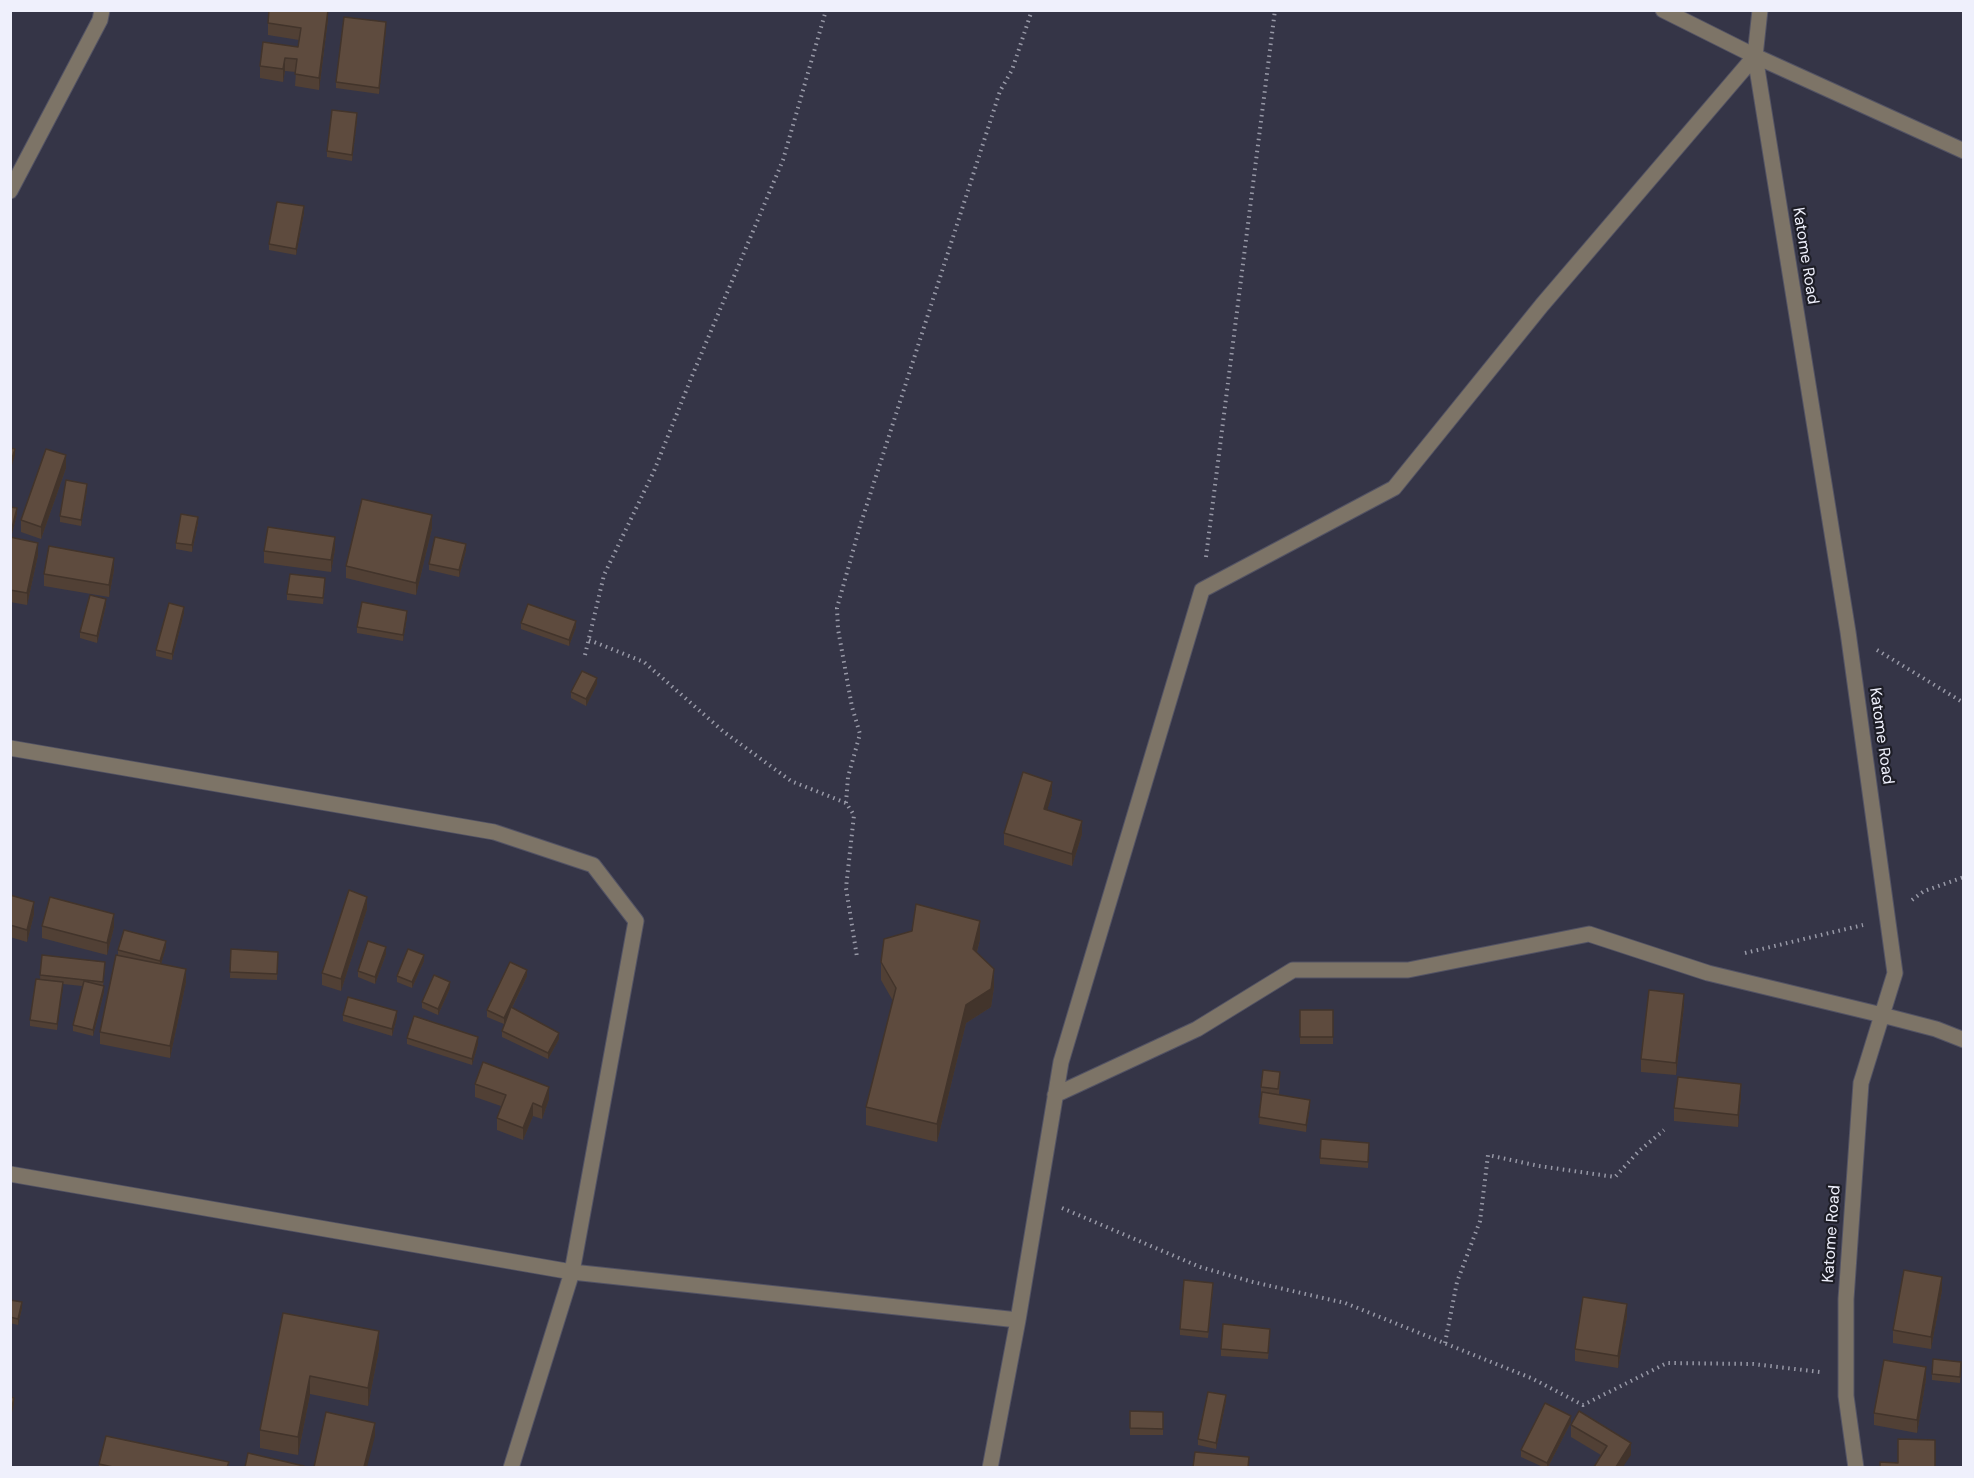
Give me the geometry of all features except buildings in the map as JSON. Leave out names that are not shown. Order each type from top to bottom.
[{"type":"street","points":[[10,191],[100,20],[102,10]]},
{"type":"street","points":[[1663,10],[1755,56],[1964,151]]},
{"type":"street","name":"Katome Road","points":[[1760,10],[1755,56],[1848,632],[1895,973],[1861,1083],[1846,1299],[1846,1396],[1856,1467]]},
{"type":"street","points":[[990,1467],[1018,1320],[1064,1050],[1202,590],[1394,489],[1550,296],[1755,56]]},
{"type":"street","points":[[10,748],[494,832],[593,866],[636,921],[572,1272],[511,1467]]},
{"type":"street","points":[[1055,1095],[1197,1029],[1293,970],[1408,970],[1589,934],[1708,973],[1936,1029],[1964,1040]]},
{"type":"street","points":[[10,1174],[572,1272],[1018,1320]]},
{"type":"path","points":[[585,655],[604,575],[654,471],[783,160],[826,10]]},
{"type":"path","points":[[846,803],[848,777],[860,735],[852,707],[838,629],[837,608],[860,526],[1000,91],[1012,70],[1032,10]]},
{"type":"path","points":[[1202,590],[1275,10]]},
{"type":"path","points":[[1848,632],[1964,703]]},
{"type":"path","points":[[588,640],[644,662],[724,732],[791,781],[846,803],[854,815],[846,888],[857,957]]},
{"type":"path","points":[[1735,955],[1888,919],[1924,891],[1964,877]]},
{"type":"path","points":[[1445,1343],[1457,1282],[1479,1221],[1488,1155],[1539,1166],[1615,1177],[1639,1151],[1664,1130]]},
{"type":"path","points":[[1039,1198],[1200,1267],[1345,1303],[1531,1378],[1583,1405],[1667,1363],[1753,1364],[1846,1376]]}]
